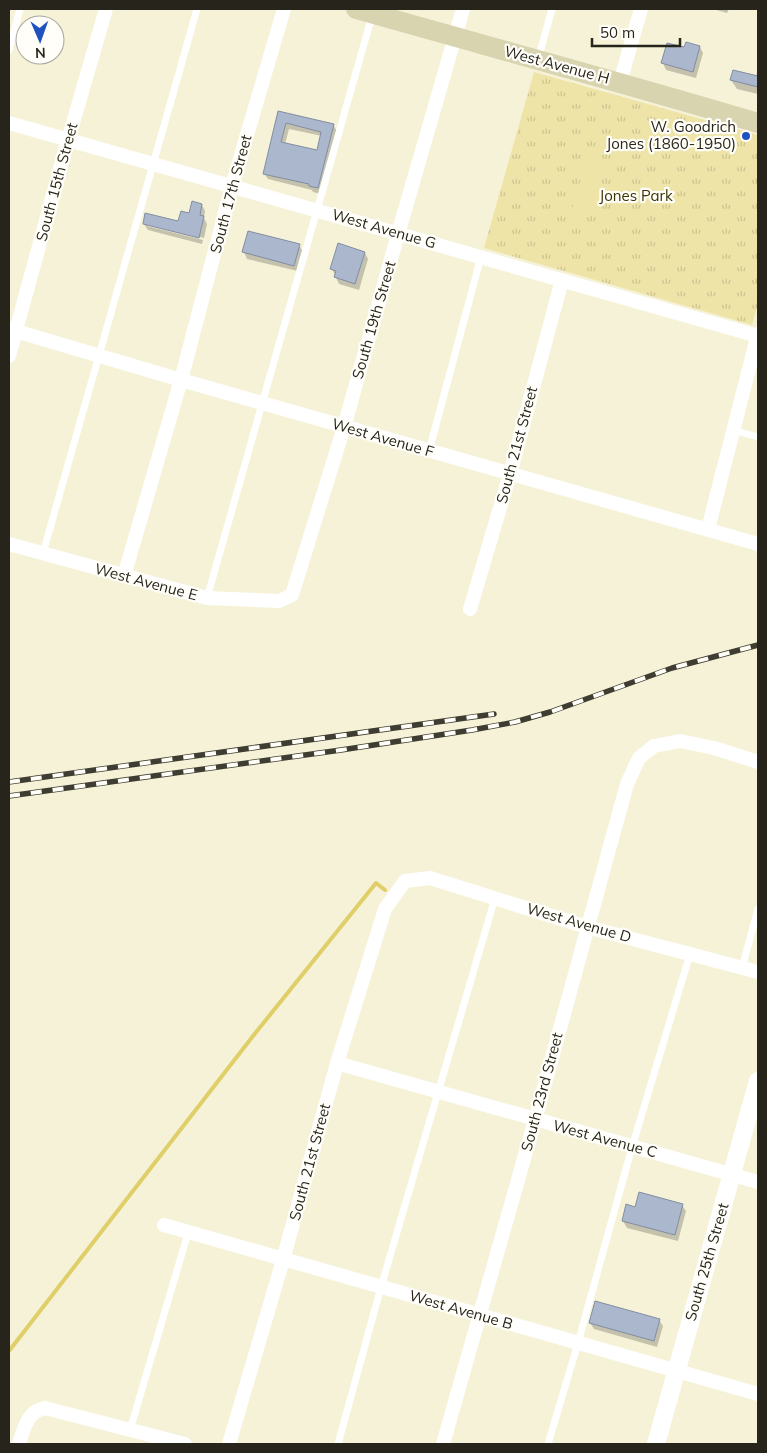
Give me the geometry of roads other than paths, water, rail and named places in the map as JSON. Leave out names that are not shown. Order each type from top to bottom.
[{"type":"main road","name":"West Avenue H","points":[[368,10],[537,61],[620,82],[758,123]]},
{"type":"street","name":"South 15th Street","points":[[9,356],[12,330],[106,9]]},
{"type":"street","name":"South 17th Street","points":[[124,576],[182,380],[232,186],[284,9]]},
{"type":"street","name":"South 19th Street","points":[[286,599],[292,595],[344,427],[463,9]]},
{"type":"street","points":[[620,82],[641,9]]},
{"type":"street","name":"West Avenue G","points":[[9,123],[758,335]]},
{"type":"street","name":"South 21st Street","points":[[470,609],[510,474],[562,280]]},
{"type":"street","name":"West Avenue F","points":[[12,330],[262,404],[758,544]]},
{"type":"street","points":[[708,529],[758,335]]},
{"type":"street","name":"West Avenue E","points":[[9,544],[207,598],[280,601],[286,599]]},
{"type":"street","name":"South 23rd Street","points":[[443,1444],[535,1120],[627,784],[639,758],[654,746],[680,741],[714,748],[758,762]]},
{"type":"street","name":"West Avenue D","points":[[402,885],[405,881],[430,878],[587,927],[758,972]]},
{"type":"street","name":"South 21st Street","points":[[229,1444],[283,1260],[337,1063],[384,909],[402,885]]},
{"type":"street","name":"West Avenue C","points":[[337,1063],[758,1182]]},
{"type":"street","name":"South 25th Street","points":[[656,1444],[758,1081]]},
{"type":"street","name":"West Avenue B","points":[[164,1225],[758,1394]]},
{"type":"street","points":[[19,1444],[26,1422],[38,1409],[45,1408],[186,1444]]},
{"type":"lane","points":[[9,50],[20,9]]},
{"type":"lane","points":[[43,553],[197,9]]},
{"type":"lane","points":[[537,61],[552,9]]},
{"type":"lane","points":[[207,598],[317,210],[368,10]]},
{"type":"lane","points":[[429,451],[481,257]]},
{"type":"lane","points":[[733,430],[758,437]]},
{"type":"lane","points":[[338,1444],[381,1287],[495,898]]},
{"type":"lane","points":[[742,968],[756,928],[758,910]]},
{"type":"lane","points":[[548,1444],[632,1147],[690,954]]},
{"type":"lane","points":[[130,1430],[188,1232]]},
{"type":"waterway","points":[[9,1351],[253,1036],[376,883],[385,890]]},
{"type":"railway","points":[[9,796],[341,750],[515,722],[550,712],[672,668],[758,645]]},
{"type":"railway","points":[[9,782],[494,714]]},
{"type":"place","name":"W. Goodrich Jones (1860-1950)","points":[[746,136]]},
{"type":"park label","name":"Jones Park","points":[[636,196]]}]
